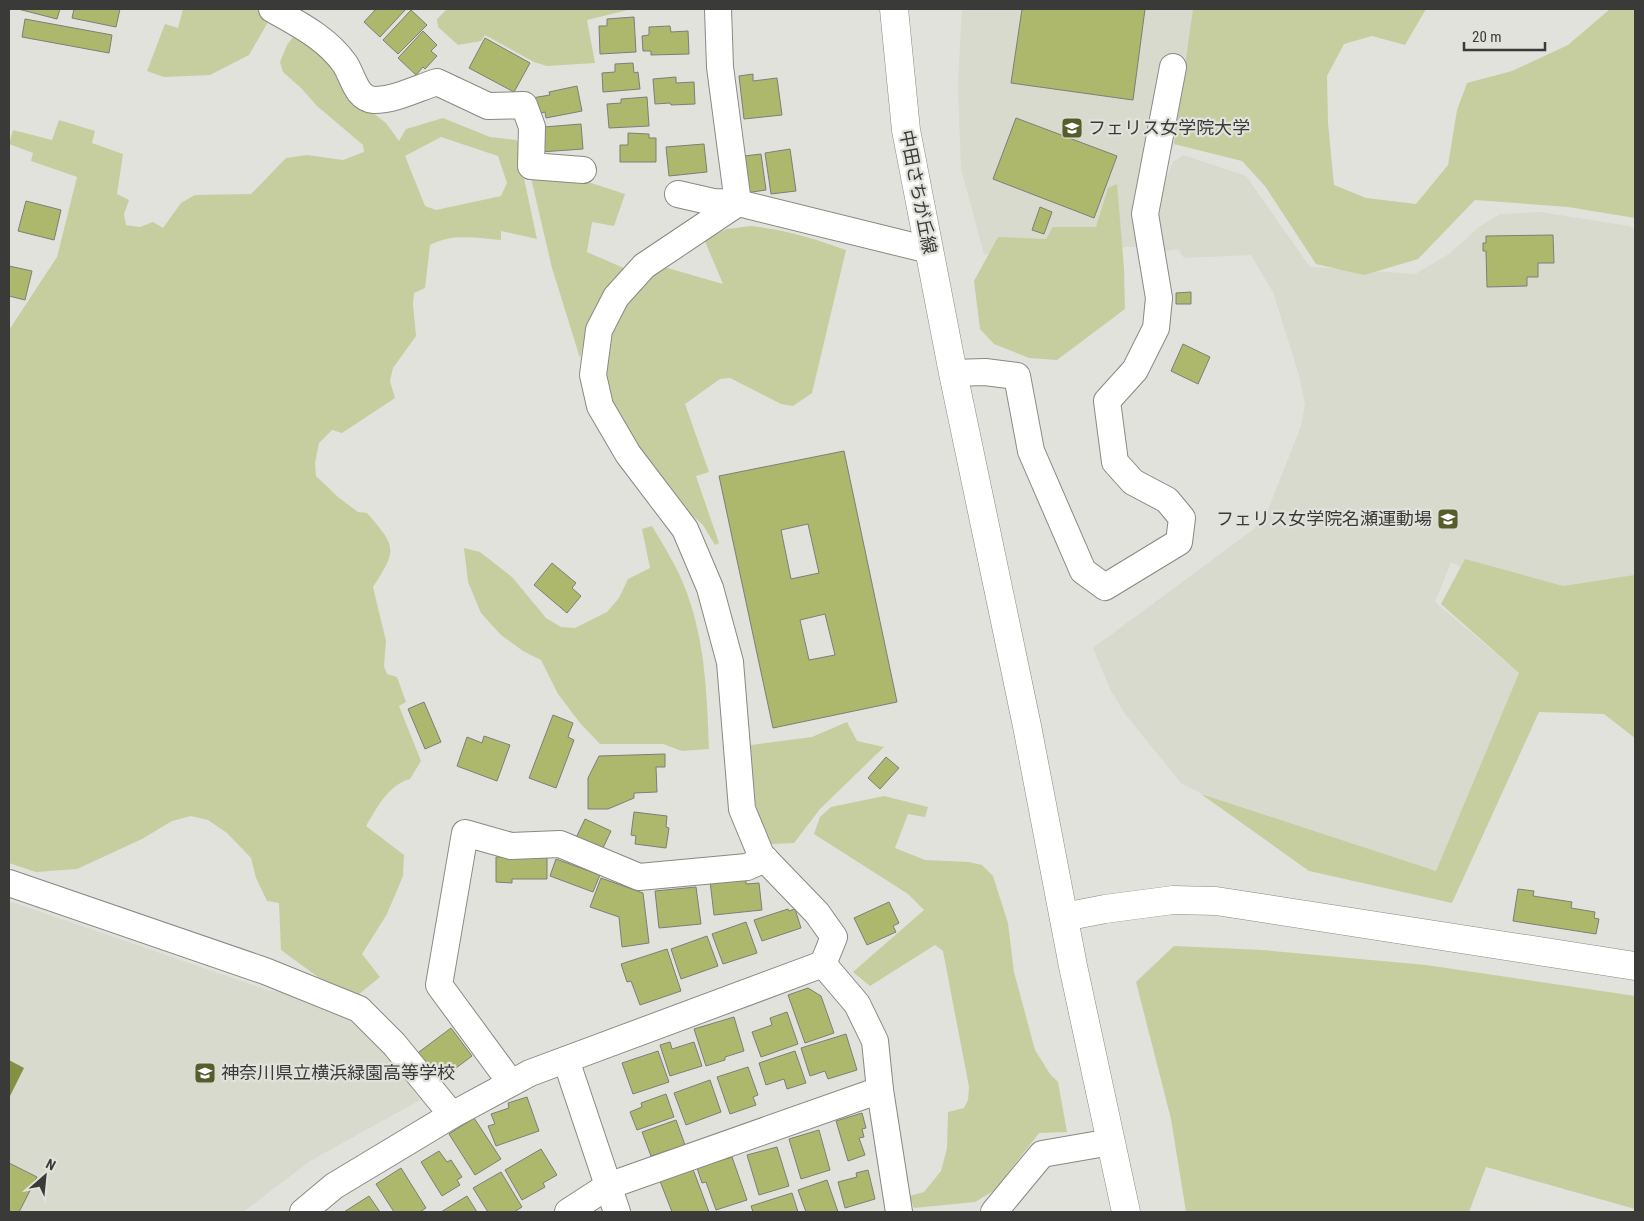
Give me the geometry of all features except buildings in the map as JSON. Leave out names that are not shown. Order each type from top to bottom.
[{"type":"street","points":[[272,9],[319,37],[344,64],[360,94],[373,100],[394,97],[437,82],[488,106],[524,105],[532,127],[531,166],[583,170]]},
{"type":"street","points":[[718,9],[720,67],[738,203]]},
{"type":"street","name":"中田さちが丘線","points":[[894,9],[906,130],[929,250],[1027,726],[1064,917],[1126,1212]]},
{"type":"street","points":[[953,373],[985,372],[1017,376],[1031,451],[1083,572],[1105,586],[1179,542],[1182,518],[1167,500],[1133,482],[1115,462],[1107,401],[1135,370],[1156,328],[1159,298],[1145,214],[1173,66]]},
{"type":"street","points":[[678,194],[714,202],[738,203],[929,250]]},
{"type":"street","points":[[303,1212],[334,1186],[452,1116],[530,1073],[824,964],[834,937],[816,913],[761,855],[742,809],[730,662],[710,588],[685,529],[628,454],[600,406],[593,375],[600,330],[616,297],[644,266],[738,203]]},
{"type":"street","points":[[511,1083],[439,985],[465,833],[511,846],[560,844],[639,877],[747,867],[765,859]]},
{"type":"street","points":[[9,883],[265,971],[358,1009],[394,1044],[452,1116]]},
{"type":"street","points":[[1064,917],[1105,909],[1173,900],[1216,901],[1635,966]]},
{"type":"street","points":[[824,964],[857,1004],[875,1041],[880,1090],[899,1212]]},
{"type":"street","points":[[566,1060],[617,1212]]},
{"type":"street","points":[[568,1212],[608,1186],[880,1090]]},
{"type":"street","points":[[994,1212],[1042,1154],[1111,1142]]},
{"type":"shaded area","points":[[183,9],[259,9],[264,11],[268,22],[249,55],[210,75],[164,77],[147,71],[165,24],[178,28]]},
{"type":"shaded area","points":[[447,9],[628,10],[587,20],[595,63],[547,66],[534,62],[485,35],[481,41],[458,45],[438,27],[437,19]]},
{"type":"shaded area","name":"フェリス女学院大学","points":[[962,9],[1229,9],[1219,65],[1137,212],[1137,247],[1055,247],[984,254],[961,169],[958,87]]},
{"type":"shaded area","points":[[1193,9],[1426,9],[1405,45],[1372,36],[1344,44],[1327,76],[1328,123],[1334,185],[1366,198],[1416,204],[1448,165],[1457,110],[1467,83],[1512,71],[1568,45],[1610,9],[1635,9],[1635,218],[1568,207],[1475,200],[1418,259],[1364,275],[1316,264],[1265,186],[1242,161],[1174,144]]},
{"type":"shaded area","points":[[295,35],[332,60],[367,108],[386,123],[399,141],[406,129],[443,118],[490,137],[516,140],[523,147],[522,169],[537,239],[501,231],[501,240],[456,238],[438,241],[430,245],[425,288],[414,293],[413,304],[416,336],[393,368],[390,381],[395,398],[342,433],[332,430],[319,443],[315,463],[316,476],[338,497],[358,512],[367,513],[384,533],[388,541],[390,555],[387,564],[373,587],[386,641],[384,666],[387,674],[397,677],[406,702],[399,706],[421,761],[410,779],[395,786],[389,792],[366,826],[404,855],[403,876],[387,914],[362,954],[380,977],[358,995],[318,977],[281,950],[279,903],[267,901],[256,878],[251,858],[227,833],[208,820],[191,816],[172,821],[142,839],[77,869],[36,872],[9,863],[9,330],[57,257],[77,177],[31,161],[33,153],[9,144],[13,130],[52,140],[59,120],[95,131],[92,143],[123,154],[117,194],[129,200],[124,214],[126,225],[140,227],[153,222],[163,228],[181,203],[195,195],[251,194],[286,158],[307,155],[343,160],[364,152],[363,145],[317,106],[283,72],[280,62],[287,45]],"holes":[[[441,137],[498,156],[507,183],[501,196],[436,210],[425,206],[405,156]]]},
{"type":"shaded area","name":"フェリス女学院名瀬運動場","points":[[1183,155],[1246,176],[1310,267],[1415,274],[1449,254],[1479,227],[1500,214],[1540,212],[1629,226],[1635,230],[1635,592],[1514,595],[1451,562],[1435,602],[1519,673],[1436,871],[1269,826],[1182,784],[1125,714],[1110,689],[1093,648],[1254,529],[1268,510],[1301,426],[1305,404],[1299,375],[1273,292],[1251,255],[1184,258],[1178,249],[1161,252],[1154,205],[1173,162]]},
{"type":"shaded area","points":[[531,178],[591,183],[625,194],[614,226],[592,222],[587,252],[626,269],[601,300],[589,320],[580,358],[552,268]]},
{"type":"shaded area","points":[[1117,184],[1124,268],[1125,309],[1057,360],[1029,358],[994,344],[980,329],[974,281],[998,237],[1046,239],[1053,227],[1096,227],[1108,188]]},
{"type":"shaded area","points":[[751,226],[799,235],[846,250],[812,393],[793,406],[781,404],[730,378],[720,379],[685,404],[709,472],[696,476],[719,543],[715,545],[703,525],[677,502],[610,412],[603,343],[606,328],[657,265],[723,284],[704,239],[727,229]]},
{"type":"shaded area","points":[[652,526],[680,576],[696,623],[704,664],[709,749],[682,751],[663,744],[600,744],[580,723],[558,694],[541,660],[523,651],[501,635],[481,613],[468,582],[464,548],[480,552],[512,577],[546,618],[561,627],[575,628],[607,612],[619,598],[628,579],[650,568],[642,529]]},
{"type":"shaded area","points":[[1465,559],[1563,586],[1635,575],[1635,738],[1604,714],[1539,712],[1452,903],[1309,871],[1201,794],[1436,871],[1519,673],[1441,604]]},
{"type":"shaded area","points":[[847,722],[857,741],[884,747],[820,809],[794,843],[771,844],[758,814],[750,781],[751,745],[812,737]]},
{"type":"shaded area","points":[[884,796],[928,807],[925,817],[908,814],[895,848],[925,860],[969,862],[982,865],[993,876],[1008,923],[1014,972],[1035,1050],[1050,1074],[1058,1082],[1067,1132],[1039,1133],[995,1190],[975,1202],[914,1208],[909,1196],[924,1192],[941,1171],[947,1148],[948,1112],[964,1108],[968,1100],[969,1087],[943,951],[935,945],[870,986],[853,972],[924,910],[908,894],[814,834],[820,817],[831,807]]},
{"type":"shaded area","name":"神奈川県立横浜緑園高等学校","points":[[9,901],[268,990],[300,994],[330,1006],[383,1046],[420,1100],[310,1161],[243,1212],[9,1212]]},
{"type":"shaded area","points":[[1174,946],[1263,950],[1426,965],[1635,996],[1635,1209],[1486,1167],[1469,1212],[1186,1212],[1171,1119],[1136,982]]},
{"type":"shaded area","points":[[9,1060],[24,1068],[9,1098]]},
{"type":"place","name":"フェリス女学院大学","points":[[1072,128]]},
{"type":"place","name":"フェリス女学院名瀬運動場","points":[[1448,519]]},
{"type":"place","name":"神奈川県立横浜緑園高等学校","points":[[205,1073]]}]
